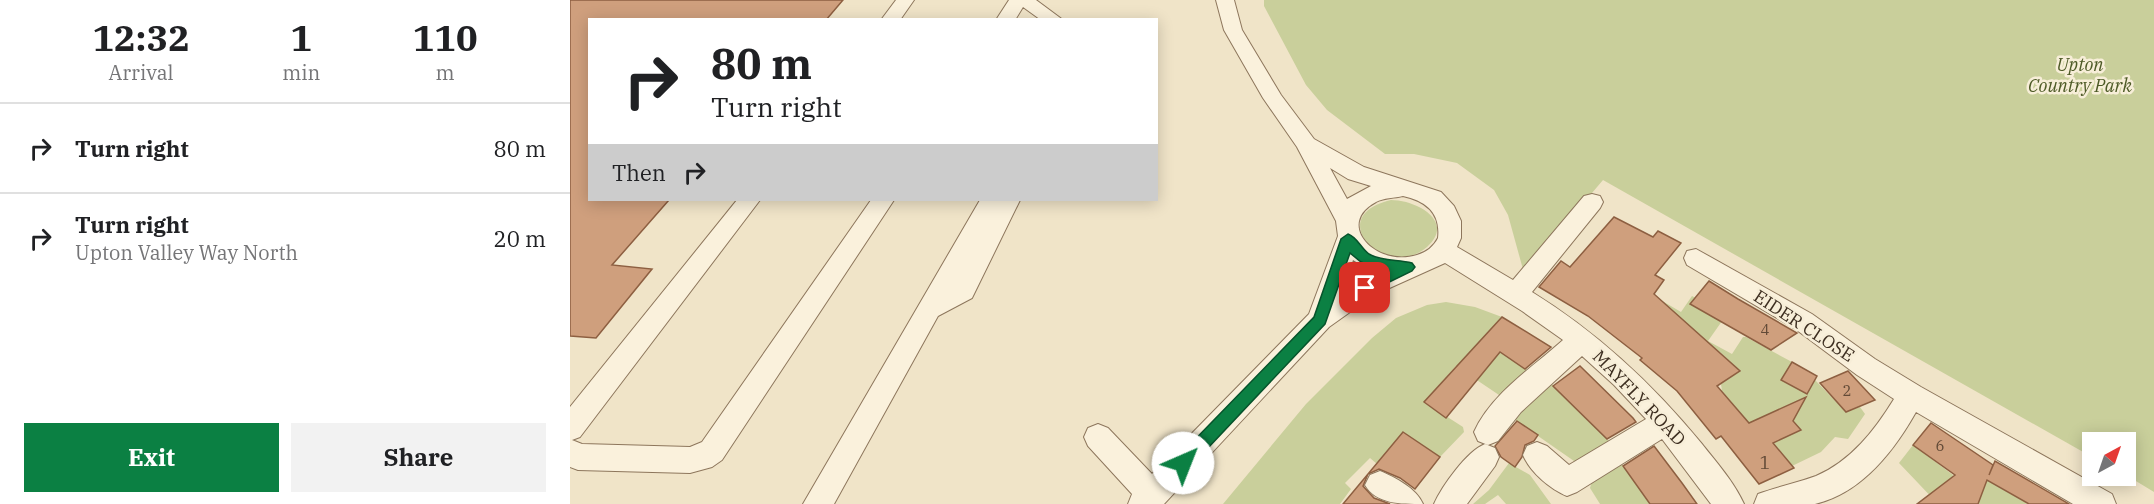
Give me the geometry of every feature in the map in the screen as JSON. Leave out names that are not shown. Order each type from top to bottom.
[{"type":"street","points":[[892,18],[905,0]]},
{"type":"street","points":[[1006,18],[1018,0]]},
{"type":"street","points":[[1024,0],[1051,18]]},
{"type":"street","points":[[1225,0],[1233,30],[1273,98],[1306,144],[1356,251],[1366,259],[1386,266],[1408,267]]},
{"type":"street","points":[[1098,437],[1148,499],[1320,320],[1365,288],[1408,267],[1436,258],[1449,241],[1452,232],[1450,220],[1444,208],[1426,195],[1356,173],[1306,144]]},
{"type":"street","points":[[1320,320],[1356,203],[1369,194],[1385,189],[1403,188]]},
{"type":"street","points":[[570,429],[748,201]]},
{"type":"street","points":[[570,452],[578,457],[690,460],[702,458],[712,451],[882,201]]},
{"type":"street","points":[[818,504],[990,201]]},
{"type":"street","points":[[929,309],[963,291],[1008,201]]},
{"type":"street","points":[[1516,294],[1592,202]]},
{"type":"street","name":"MAYFLY ROAD","points":[[1442,250],[1516,294],[1582,340],[1626,379],[1666,422],[1697,459],[1729,504]]},
{"type":"street","name":"EIDER CLOSE","points":[[1696,258],[1803,321],[1866,367],[1911,395],[2101,504]]},
{"type":"street","points":[[1449,504],[1511,403],[1582,340]]},
{"type":"street","points":[[1770,504],[1828,484],[1867,459],[1895,424],[1911,395]]},
{"type":"street","points":[[1537,455],[1567,482],[1666,422]]},
{"type":"street","points":[[1380,485],[1408,504]]},
{"type":"green space","name":"Upton Country Park","points":[[1264,0],[2154,0],[2154,492],[2136,481],[2136,432],[2082,432],[2082,451],[1603,180],[1524,273],[1508,215],[1494,190],[1457,163],[1414,154],[1385,154],[1327,110],[1306,85],[1264,6]]},
{"type":"green space","points":[[1391,200],[1421,208],[1435,221],[1437,229],[1435,238],[1427,247],[1411,256],[1394,257],[1379,252],[1367,243],[1361,231],[1361,219],[1371,208]]},
{"type":"green space","points":[[1692,296],[1727,314],[1708,341],[1732,354],[1743,337],[1746,337],[1792,362],[1782,380],[1807,394],[1815,380],[1846,412],[1860,407],[1865,414],[1848,439],[1835,437],[1821,452],[1792,466],[1774,443],[1800,430],[1782,408],[1749,423],[1722,391],[1721,384],[1740,371],[1720,352],[1701,365],[1659,299],[1681,312]]},
{"type":"green space","points":[[1446,302],[1475,307],[1502,317],[1482,340],[1530,372],[1509,396],[1499,395],[1456,366],[1424,402],[1463,427],[1464,432],[1440,457],[1403,432],[1377,464],[1370,458],[1345,483],[1351,489],[1340,504],[1223,504],[1306,404],[1372,338],[1396,318],[1427,305]]},
{"type":"green space","points":[[1552,384],[1611,443],[1581,463],[1574,461],[1515,420],[1530,402]]},
{"type":"green space","points":[[1913,445],[1953,475],[1944,497],[1938,504],[1899,463]]},
{"type":"green space","points":[[1509,463],[1530,475],[1551,504],[1506,504],[1498,495],[1485,504],[1473,504],[1489,490]]},
{"type":"green space","points":[[1621,463],[1650,504],[1600,504],[1590,488],[1593,478]]},
{"type":"green space","points":[[1987,480],[2029,504],[1978,504]]},
{"type":"building","points":[[570,0],[843,0],[828,18],[588,18],[588,201],[668,201],[612,265],[652,269],[596,338],[570,336]]},
{"type":"building","points":[[1614,217],[1653,237],[1658,231],[1681,243],[1655,275],[1664,280],[1654,294],[1740,371],[1717,386],[1749,423],[1806,397],[1793,421],[1801,430],[1773,443],[1794,468],[1759,484],[1721,436],[1716,439],[1677,391],[1640,360],[1642,358],[1588,316],[1539,287],[1561,261],[1570,267]]},
{"type":"building","points":[[1709,281],[1797,333],[1771,350],[1690,304]]},
{"type":"building","points":[[1502,317],[1551,347],[1525,369],[1500,352],[1446,418],[1424,402]]},
{"type":"building","points":[[1792,362],[1817,376],[1807,394],[1781,380]]},
{"type":"building","points":[[1580,366],[1636,422],[1607,439],[1553,386]]},
{"type":"building","points":[[1848,371],[1875,400],[1846,412],[1820,383]]},
{"type":"building","points":[[1517,421],[1538,435],[1534,441],[1525,445],[1522,457],[1515,467],[1501,457],[1495,446]]},
{"type":"building","points":[[1931,423],[1993,465],[1989,475],[1995,461],[2069,504],[2029,504],[1987,480],[1978,504],[1917,504],[1955,475],[1913,445]]},
{"type":"building","points":[[1403,432],[1440,457],[1415,489],[1400,478],[1379,469],[1368,474]]},
{"type":"building","points":[[1654,446],[1697,504],[1650,504],[1623,466]]},
{"type":"building","points":[[1368,474],[1363,486],[1374,498],[1390,504],[1343,504]]},
{"type":"route","points":[[1183,463],[1320,320],[1348,239],[1356,251],[1366,259],[1393,267],[1408,267],[1365,288]]}]
